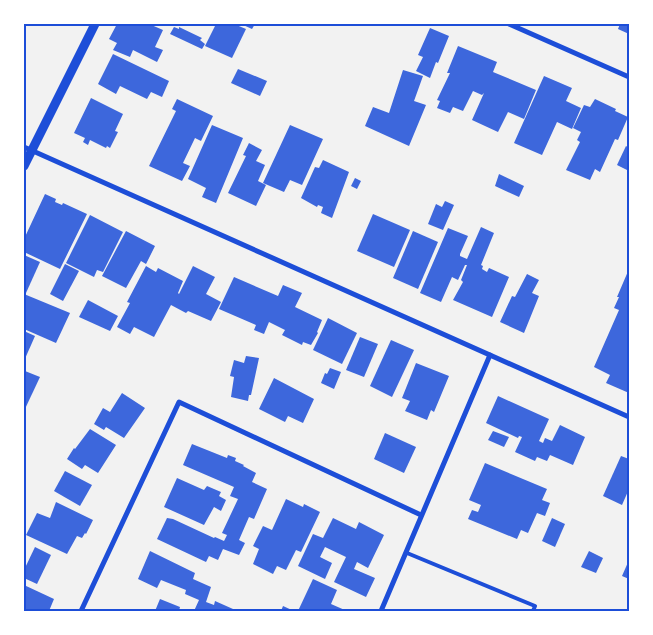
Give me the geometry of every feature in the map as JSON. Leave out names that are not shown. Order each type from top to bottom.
[{"type":"street","points":[[24,166],[28,149],[95,24]]},
{"type":"street","points":[[509,24],[629,77]]},
{"type":"street","points":[[28,149],[629,417]]},
{"type":"street","points":[[381,611],[490,355]]},
{"type":"street","points":[[81,611],[179,402],[421,515]]},
{"type":"lane","points":[[407,553],[535,606],[533,611]]},
{"type":"building","points":[[117,24],[149,24],[163,30],[155,47],[163,50],[157,62],[133,50],[130,57],[113,50],[117,43],[109,39]]},
{"type":"building","points":[[216,24],[234,24],[246,29],[232,58],[205,46]]},
{"type":"building","points":[[241,24],[255,24],[252,29]]},
{"type":"building","points":[[620,24],[629,24],[629,34],[618,29]]},
{"type":"building","points":[[174,27],[179,29],[179,27],[202,38],[200,40],[205,44],[202,49],[170,34]]},
{"type":"building","points":[[430,28],[449,36],[430,78],[416,71],[423,57],[418,55]]},
{"type":"building","points":[[458,46],[497,62],[493,72],[536,90],[524,119],[508,112],[498,132],[472,120],[484,93],[482,95],[473,91],[463,111],[453,107],[450,113],[437,108],[440,101],[437,100],[450,73],[447,73]]},
{"type":"building","points":[[113,54],[169,81],[162,97],[151,92],[147,99],[120,86],[116,94],[98,84]]},
{"type":"building","points":[[238,69],[267,81],[260,96],[231,83]]},
{"type":"building","points":[[403,70],[423,76],[414,101],[426,105],[409,146],[365,126],[373,107],[389,113]]},
{"type":"building","points":[[544,76],[572,88],[566,101],[581,108],[572,129],[557,122],[542,155],[514,143]]},
{"type":"building","points":[[91,98],[123,114],[115,131],[118,132],[110,148],[90,140],[88,145],[83,142],[85,138],[74,133]]},
{"type":"building","points":[[177,99],[213,116],[201,141],[195,138],[183,163],[190,166],[182,181],[149,166],[176,111],[172,109]]},
{"type":"building","points":[[595,99],[628,117],[618,140],[615,139],[600,172],[595,169],[590,180],[566,170],[580,142],[577,140],[581,132],[573,128],[584,105],[590,107]]},
{"type":"building","points":[[212,125],[243,138],[216,203],[202,197],[206,188],[188,179]]},
{"type":"building","points":[[290,125],[323,139],[302,185],[290,180],[284,192],[263,183]]},
{"type":"building","points":[[249,143],[262,150],[256,161],[265,165],[258,181],[266,185],[256,206],[228,193],[246,156],[243,155]]},
{"type":"building","points":[[626,146],[629,148],[629,171],[617,165]]},
{"type":"building","points":[[323,160],[349,172],[332,218],[321,213],[323,207],[318,205],[317,207],[301,198],[315,167],[319,168]]},
{"type":"building","points":[[499,174],[524,186],[519,197],[495,186]]},
{"type":"building","points":[[355,178],[361,181],[357,189],[351,186]]},
{"type":"building","points":[[45,194],[56,199],[55,202],[62,205],[63,203],[87,214],[60,269],[24,252],[24,239]]},
{"type":"building","points":[[445,201],[454,205],[443,230],[428,224],[436,204],[442,207]]},
{"type":"building","points":[[373,214],[410,230],[394,267],[357,251]]},
{"type":"building","points":[[90,215],[123,232],[103,272],[97,270],[94,277],[66,263]]},
{"type":"building","points":[[481,227],[494,233],[481,265],[483,266],[482,269],[487,272],[489,268],[509,277],[492,317],[453,300],[463,282],[461,280],[467,265],[465,265],[458,280],[452,277],[441,302],[420,293],[448,228],[468,236],[460,254],[460,256],[467,259]]},
{"type":"building","points":[[126,231],[155,246],[146,264],[141,261],[126,288],[102,276]]},
{"type":"building","points":[[413,231],[438,242],[418,289],[393,278]]},
{"type":"building","points":[[24,255],[40,262],[26,293],[24,292]]},
{"type":"building","points":[[65,264],[79,271],[63,301],[50,294]]},
{"type":"building","points":[[146,266],[156,272],[158,268],[183,281],[179,294],[193,266],[215,277],[206,294],[221,302],[211,321],[188,311],[186,313],[171,305],[154,337],[134,327],[130,334],[117,327],[130,303],[127,302]]},
{"type":"building","points":[[629,269],[629,393],[606,383],[610,375],[594,367],[619,310],[614,308]]},
{"type":"building","points":[[527,274],[539,280],[532,293],[539,296],[524,333],[500,322],[512,296],[515,297]]},
{"type":"building","points":[[234,277],[278,296],[283,285],[302,293],[295,307],[322,320],[318,333],[311,345],[303,342],[302,345],[282,335],[285,330],[269,322],[264,334],[254,330],[256,325],[219,309]]},
{"type":"building","points":[[24,294],[70,313],[56,343],[24,329]]},
{"type":"building","points":[[88,300],[118,316],[110,331],[79,317]]},
{"type":"building","points":[[328,318],[357,333],[342,364],[313,350]]},
{"type":"building","points":[[24,331],[35,336],[24,361]]},
{"type":"building","points":[[360,337],[378,344],[364,377],[346,370]]},
{"type":"building","points":[[391,340],[414,350],[392,397],[370,386]]},
{"type":"building","points":[[246,356],[259,358],[248,401],[231,397],[234,377],[230,376],[234,360],[244,363]]},
{"type":"building","points":[[416,363],[449,376],[434,412],[431,410],[427,420],[405,411],[410,401],[402,398]]},
{"type":"building","points":[[330,368],[341,372],[334,389],[321,383],[325,373],[327,374]]},
{"type":"building","points":[[25,371],[40,377],[24,411],[24,374]]},
{"type":"building","points":[[274,378],[314,399],[303,423],[288,416],[285,422],[259,409]]},
{"type":"building","points":[[122,393],[145,408],[124,438],[106,427],[104,430],[94,424],[103,408],[110,412]]},
{"type":"building","points":[[498,396],[549,419],[539,441],[543,443],[545,438],[552,441],[560,425],[585,437],[573,465],[550,455],[547,461],[537,457],[535,461],[515,452],[522,437],[519,436],[518,438],[486,423]]},
{"type":"building","points":[[90,429],[116,445],[98,473],[85,465],[82,469],[67,459]]},
{"type":"building","points":[[493,431],[509,437],[504,447],[488,440]]},
{"type":"building","points":[[385,433],[416,447],[404,473],[374,459]]},
{"type":"building","points":[[192,444],[227,458],[228,455],[236,458],[235,461],[256,473],[252,482],[267,489],[254,519],[249,517],[239,540],[245,543],[239,555],[223,549],[218,560],[209,556],[206,562],[157,539],[167,518],[224,541],[227,535],[222,533],[238,499],[230,496],[234,487],[183,465]]},
{"type":"building","points":[[621,456],[629,459],[629,489],[622,505],[603,496]]},
{"type":"building","points":[[485,463],[547,489],[542,500],[550,503],[545,516],[537,513],[528,533],[521,530],[517,539],[468,519],[472,510],[478,512],[481,505],[469,500]]},
{"type":"building","points":[[65,471],[92,485],[80,506],[54,491]]},
{"type":"building","points":[[177,478],[204,490],[207,486],[221,492],[219,496],[226,500],[221,511],[214,507],[204,525],[164,507]]},
{"type":"building","points":[[286,499],[303,507],[304,504],[320,512],[301,552],[296,550],[286,570],[277,566],[273,574],[253,564],[259,549],[253,546],[263,526],[272,530]]},
{"type":"building","points":[[56,502],[93,520],[82,538],[77,536],[67,554],[26,535],[37,513],[50,518]]},
{"type":"building","points":[[333,518],[356,529],[359,522],[384,535],[368,568],[357,562],[354,569],[375,578],[366,597],[334,582],[346,557],[325,547],[320,557],[332,563],[325,579],[298,566],[313,534],[323,538]]},
{"type":"building","points":[[552,518],[565,524],[555,547],[542,541]]},
{"type":"building","points":[[35,547],[51,555],[37,584],[24,578],[24,570]]},
{"type":"building","points":[[150,551],[195,573],[193,579],[211,587],[206,602],[214,605],[215,601],[233,609],[232,611],[194,611],[199,600],[185,594],[186,590],[161,580],[157,588],[138,579]]},
{"type":"building","points":[[589,551],[603,558],[596,573],[581,567]]},
{"type":"building","points":[[629,560],[629,579],[622,576]]},
{"type":"building","points":[[313,579],[337,590],[331,604],[347,611],[298,611]]},
{"type":"building","points":[[24,585],[54,599],[49,611],[24,611]]},
{"type":"building","points":[[160,599],[180,607],[179,611],[155,611]]},
{"type":"building","points":[[283,606],[294,611],[281,611]]}]
